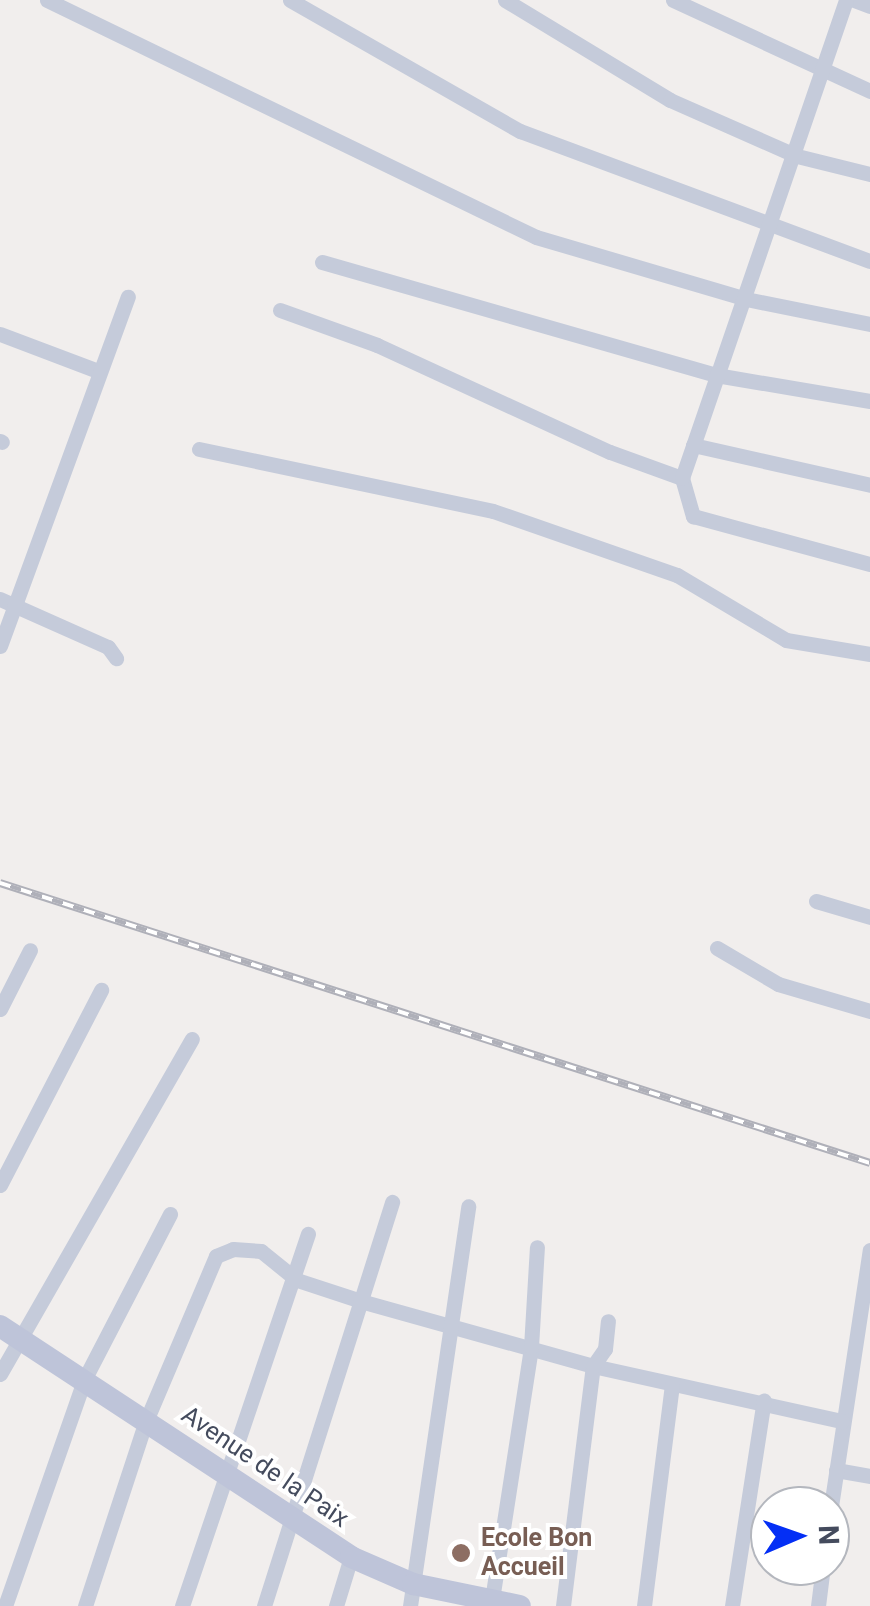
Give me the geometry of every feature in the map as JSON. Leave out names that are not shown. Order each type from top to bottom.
[{"type":"street","points":[[47,0],[511,228],[746,298],[870,324]]},
{"type":"street","points":[[290,0],[520,131],[870,262]]},
{"type":"street","points":[[505,0],[670,100],[792,154],[870,174]]},
{"type":"street","points":[[673,0],[870,91]]},
{"type":"street","points":[[870,6],[850,0],[819,70],[772,223],[682,478],[693,516],[870,564]]},
{"type":"street","points":[[322,262],[716,375],[870,402]]},
{"type":"street","points":[[0,646],[7,602],[128,297]]},
{"type":"street","points":[[280,310],[377,345],[610,452],[682,478]]},
{"type":"street","points":[[0,334],[98,372]]},
{"type":"street","points":[[692,446],[870,485]]},
{"type":"street","points":[[199,449],[494,511],[678,575],[786,640],[870,654]]},
{"type":"street","points":[[7,602],[108,648],[116,658]]},
{"type":"street","points":[[816,901],[870,917]]},
{"type":"street","points":[[717,948],[778,984],[870,1011]]},
{"type":"street","points":[[0,1010],[30,950]]},
{"type":"street","points":[[0,1185],[101,990]]},
{"type":"street","points":[[0,1374],[9,1333],[192,1038]]},
{"type":"street","points":[[264,1606],[364,1302],[392,1202]]},
{"type":"street","points":[[411,1595],[468,1206]]},
{"type":"street","points":[[5,1606],[84,1380],[170,1214]]},
{"type":"street","points":[[182,1606],[227,1469],[297,1280],[308,1234]]},
{"type":"street","points":[[492,1604],[531,1347],[537,1247]]},
{"type":"street","points":[[85,1606],[146,1420],[216,1256],[233,1249],[261,1251],[297,1280],[364,1302],[449,1322],[672,1386],[764,1400],[842,1421]]},
{"type":"street","points":[[834,1486],[870,1250]]},
{"type":"street","points":[[563,1606],[594,1366],[604,1349],[608,1321]]},
{"type":"street","name":"Avenue de la Paix","points":[[9,1333],[227,1469],[294,1522],[411,1595],[520,1606]]},
{"type":"street","points":[[644,1606],[672,1386]]},
{"type":"street","points":[[732,1606],[764,1400]]},
{"type":"street","points":[[836,1470],[870,1476]]},
{"type":"street","points":[[336,1606],[351,1557]]},
{"type":"railway","points":[[0,883],[870,1163]]},
{"type":"place","name":"Ecole Bon Accueil","points":[[461,1553]]}]
